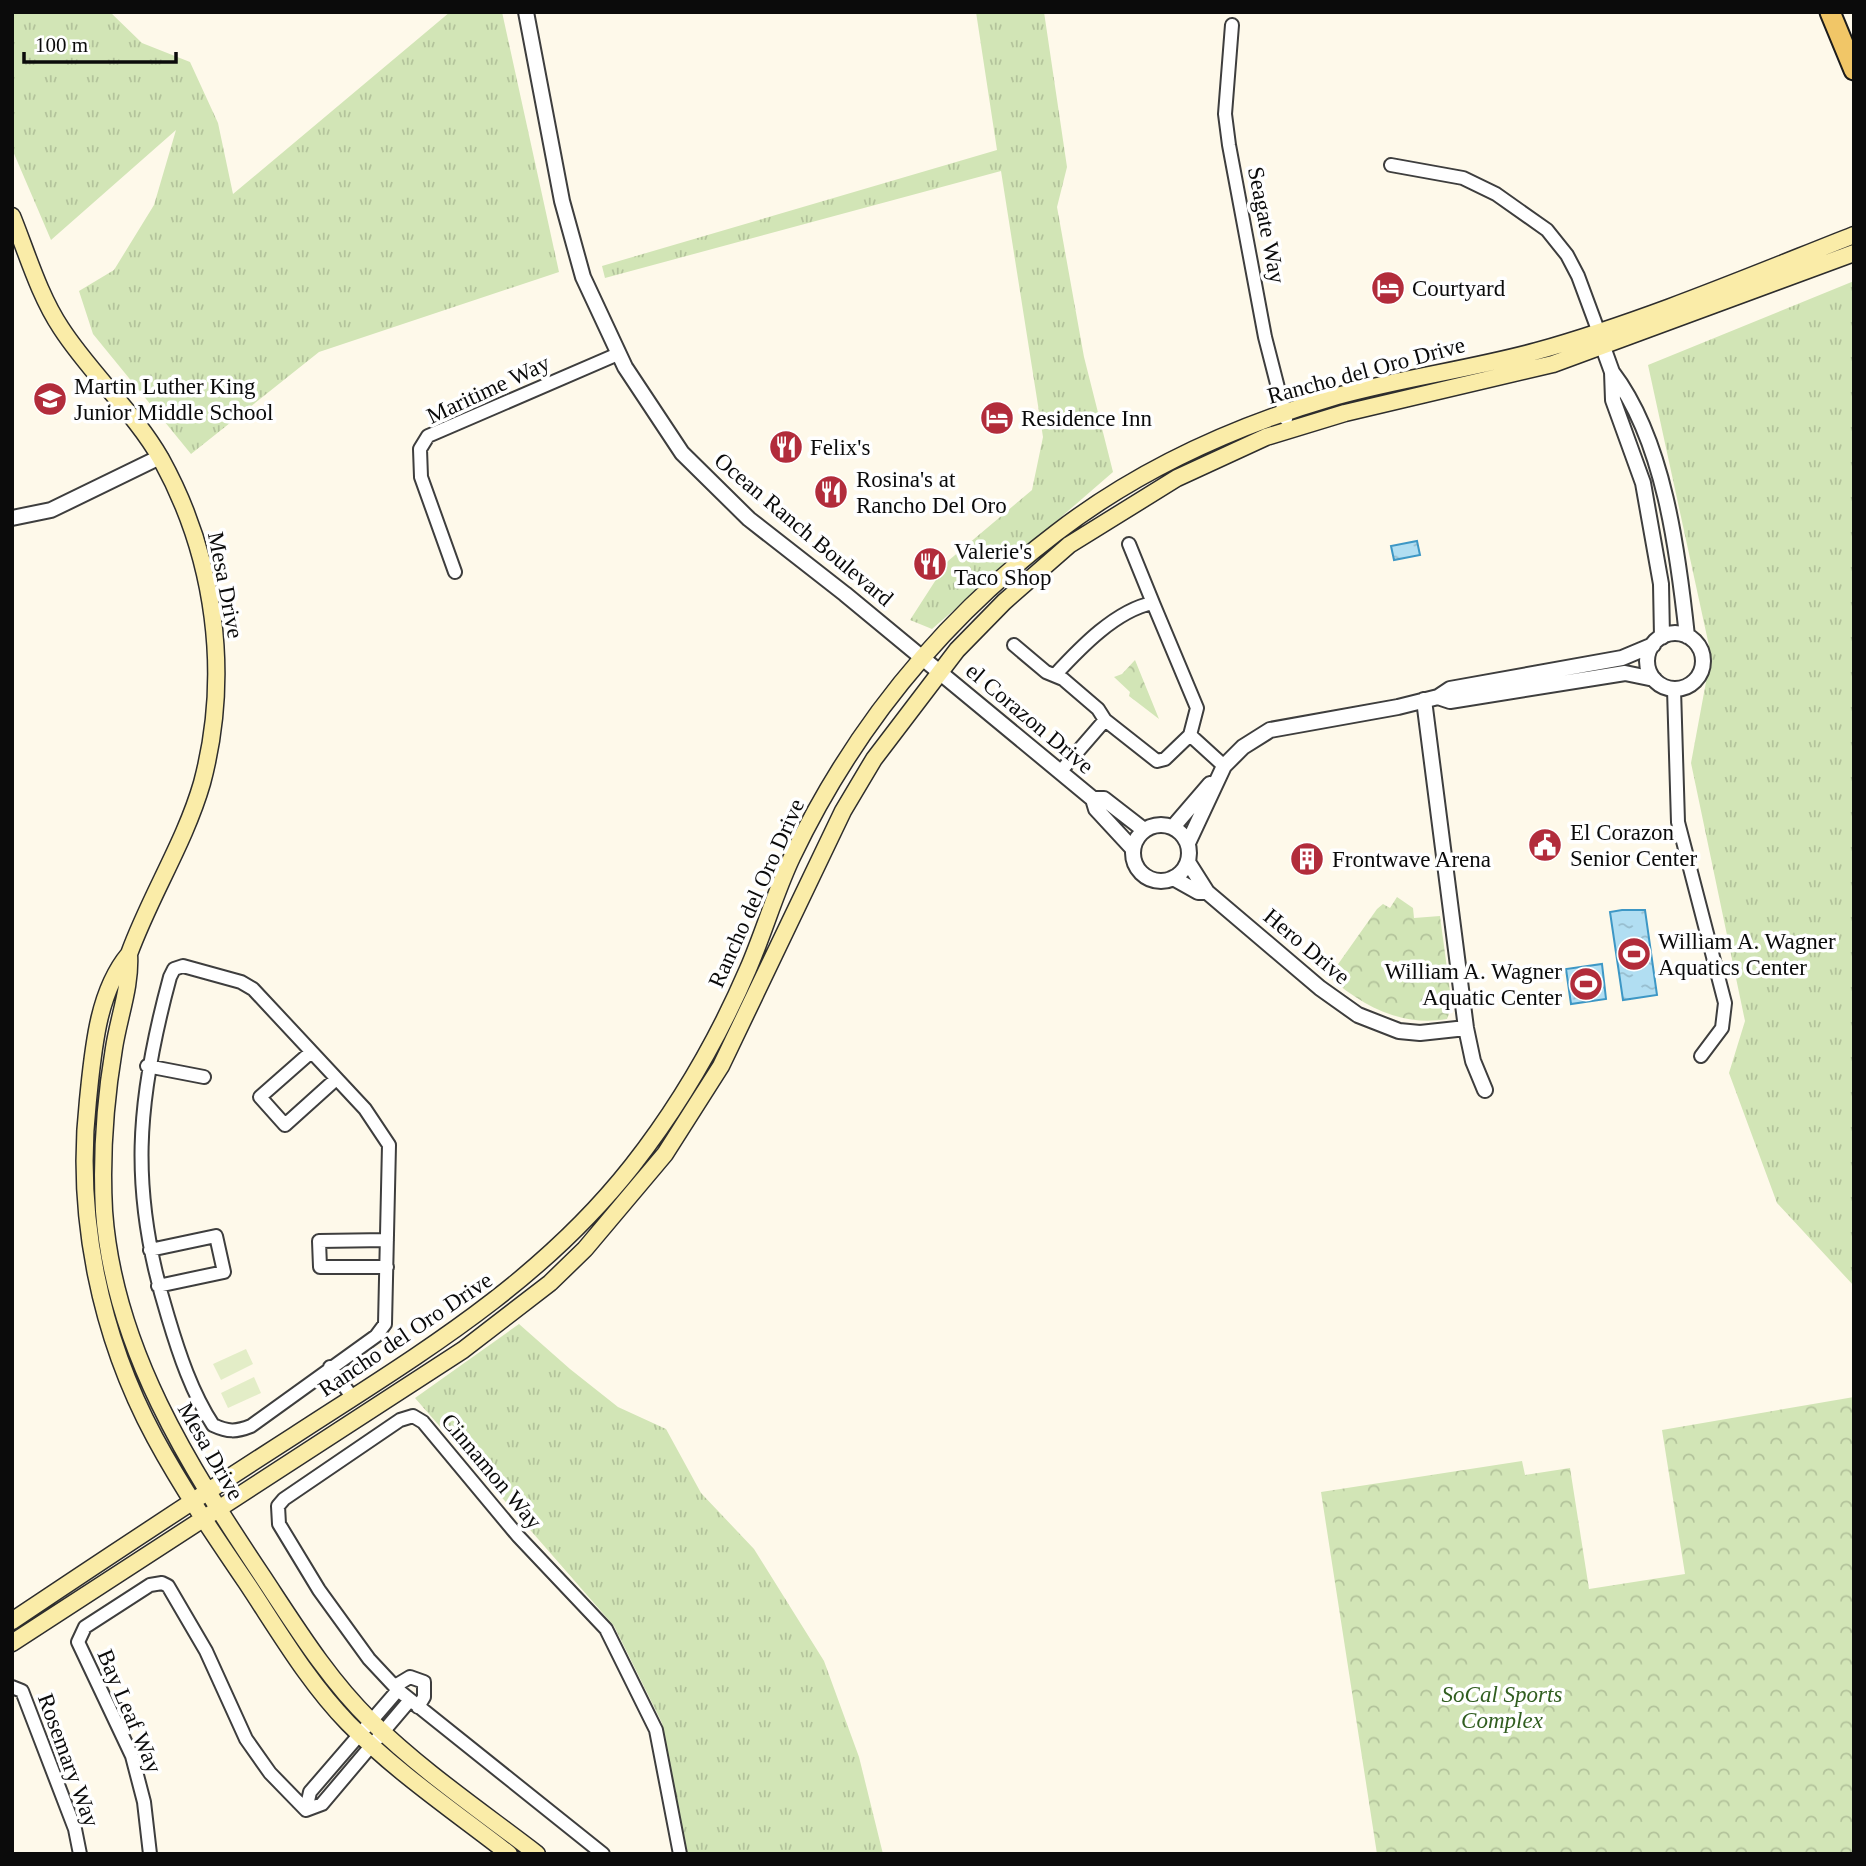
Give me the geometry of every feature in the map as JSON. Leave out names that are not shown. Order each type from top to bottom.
[{"type":"main road","points":[[1830,12],[1854,70]]},
{"type":"main road","name":"Mesa Drive","points":[[12,216],[60,327],[160,457],[184,508],[203,563],[214,618],[218,681],[215,714],[201,784],[129,954],[114,971],[96,1039],[86,1132],[88,1216],[104,1307],[119,1356],[155,1438],[193,1503],[303,1667],[366,1740],[509,1854]]},
{"type":"main road","name":"Rancho del Oro Drive","points":[[12,1621],[499,1300],[592,1212],[654,1137],[688,1085],[729,1011],[790,862],[828,789],[877,711],[921,657],[995,582],[1086,512],[1200,446],[1284,413],[1354,392],[1530,353],[1854,235]]},
{"type":"main road","name":"Rancho del Oro Drive","points":[[12,1643],[463,1350],[550,1283],[611,1221],[648,1177],[721,1066],[853,792],[902,719],[939,672],[1004,602],[1078,539],[1177,478],[1290,429],[1345,413],[1520,373],[1603,347],[1854,253]]},
{"type":"main road","name":"Mesa Drive","points":[[129,954],[130,975],[107,1087],[104,1214],[114,1271],[134,1347],[173,1435],[218,1509],[313,1653],[377,1727],[537,1854]]},
{"type":"main road","points":[[366,1412],[364,1406],[370,1396],[412,1359]]},
{"type":"main road","points":[[327,1437],[349,1412],[353,1398]]},
{"type":"street","name":"Ocean Ranch Boulevard","points":[[526,12],[569,232],[592,300],[618,354],[682,453],[708,481],[749,519],[939,672]]},
{"type":"street","name":"Seagate Way","points":[[1232,25],[1225,114],[1229,145],[1265,337],[1290,429]]},
{"type":"street","points":[[1391,165],[1463,178],[1496,194],[1547,230],[1578,276],[1612,372],[1614,400],[1643,484],[1655,539],[1663,613],[1658,641],[1648,666],[1654,680]]},
{"type":"street","name":"Maritime Way","points":[[455,572],[421,477],[420,449],[428,436],[618,354]]},
{"type":"street","points":[[1612,372],[1627,392],[1656,466],[1678,559],[1687,636]]},
{"type":"street","points":[[12,518],[51,510],[160,457]]},
{"type":"street","points":[[1014,645],[1098,709],[1105,720],[1157,761],[1165,759],[1189,735],[1197,708],[1129,544]]},
{"type":"street","points":[[1055,676],[1074,653],[1131,610],[1153,603]]},
{"type":"street","points":[[1173,827],[1243,747],[1270,730],[1431,699],[1450,689],[1622,658],[1675,633],[1687,636],[1700,649],[1702,668],[1692,684],[1674,689],[1654,680],[1625,673],[1450,701],[1431,699]]},
{"type":"street","name":"el Corazon Drive","points":[[939,672],[1093,799],[1096,809],[1133,849]]},
{"type":"street","points":[[1674,689],[1678,822],[1725,1003],[1723,1028],[1701,1056]]},
{"type":"street","points":[[1431,699],[1466,1028],[1473,1061],[1485,1090]]},
{"type":"street","points":[[1060,772],[1105,720]]},
{"type":"street","points":[[1189,735],[1222,771]]},
{"type":"street","points":[[1188,843],[1173,827],[1158,824],[1144,830],[1133,849],[1136,865],[1146,876],[1158,880],[1174,878],[1188,862],[1188,843],[1222,771]]},
{"type":"street","name":"el Corazon Drive","points":[[1093,799],[1104,799],[1144,830]]},
{"type":"street","name":"Hero Drive","points":[[1188,862],[1208,892],[1320,988],[1373,1023],[1399,1031],[1420,1033],[1466,1028]]},
{"type":"street","name":"Hero Drive","points":[[1174,878],[1198,892],[1208,892]]},
{"type":"street","points":[[183,966],[242,982],[253,989],[335,1080],[365,1109],[389,1145],[385,1324],[376,1336],[251,1426],[238,1431],[226,1431],[213,1425],[177,1347],[158,1286],[143,1210],[141,1149],[147,1066],[174,970],[183,966]]},
{"type":"street","points":[[310,1053],[260,1097],[285,1125],[335,1080]]},
{"type":"street","points":[[147,1066],[204,1077]]},
{"type":"street","points":[[150,1250],[216,1236],[224,1272],[158,1286]]},
{"type":"street","points":[[387,1240],[319,1241],[320,1267],[387,1267]]},
{"type":"street","points":[[330,1367],[353,1398]]},
{"type":"street","name":"Cinnamon Way","points":[[603,1854],[397,1688],[369,1659],[319,1590],[279,1524],[278,1506],[284,1499],[400,1420],[413,1416],[423,1422],[518,1536],[606,1629],[656,1730],[680,1854]]},
{"type":"street","name":"Bay Leaf Way","points":[[150,1854],[144,1802],[132,1756],[78,1642],[85,1627],[150,1585],[162,1583],[168,1586],[206,1651],[246,1739],[270,1773],[306,1810],[322,1804],[366,1740]]},
{"type":"street","points":[[366,1740],[377,1727],[397,1688],[410,1677],[424,1682],[424,1697],[377,1727]]},
{"type":"street","name":"Rosemary Way","points":[[12,1687],[22,1691],[75,1829],[80,1854]]},
{"type":"green space","points":[[12,12],[110,12],[142,43],[190,62],[218,123],[233,194],[450,12],[502,12],[559,272],[319,352],[191,454],[93,334],[79,291],[114,270],[154,205],[176,130],[51,240],[12,149]]},
{"type":"green space","points":[[976,12],[1044,12],[1067,167],[1057,207],[1084,357],[1113,472],[932,629],[910,620],[948,561],[1032,490],[1043,437],[1001,171],[605,278],[602,266],[997,150]]},
{"type":"green space","points":[[1854,281],[1854,1286],[1777,1203],[1729,1073],[1745,1021],[1691,763],[1711,655],[1648,365]]},
{"type":"green space","points":[[1135,660],[1159,719],[1129,696],[1130,692],[1114,677],[1122,674]]},
{"type":"green space","points":[[1397,897],[1413,908],[1414,918],[1440,916],[1452,1006],[1447,1019],[1430,1021],[1398,1017],[1355,997],[1329,977],[1377,909],[1383,904],[1390,908]]},
{"type":"green space","points":[[519,1324],[618,1407],[666,1429],[701,1493],[754,1549],[824,1661],[859,1757],[883,1854],[687,1854],[662,1723],[614,1626],[415,1398]]},
{"type":"green space","points":[[246,1349],[253,1364],[221,1380],[213,1364]]},
{"type":"green space","points":[[254,1377],[261,1393],[228,1408],[221,1393]]},
{"type":"green space","name":"SoCal Sports Complex","points":[[1854,1397],[1854,1854],[1377,1854],[1321,1492],[1522,1461],[1525,1475],[1570,1468],[1589,1589],[1685,1574],[1662,1430]]},
{"type":"water","points":[[1417,541],[1420,555],[1394,560],[1391,546]]},
{"type":"water","name":"William A. Wagner Aquatics Center","points":[[1645,910],[1657,995],[1623,1000],[1610,912]]},
{"type":"water","name":"William A. Wagner Aquatic Center","points":[[1602,964],[1606,999],[1571,1004],[1566,969]]},
{"type":"place","name":"Courtyard","points":[[1388,288]]},
{"type":"place","name":"Martin Luther King Junior Middle School","points":[[50,399]]},
{"type":"place","name":"Residence Inn","points":[[997,418]]},
{"type":"place","name":"Felix's","points":[[786,447]]},
{"type":"place","name":"Rosina's at Rancho Del Oro","points":[[831,492]]},
{"type":"place","name":"Valerie's Taco Shop","points":[[930,564]]},
{"type":"place","name":"El Corazon Senior Center","points":[[1545,845]]},
{"type":"place","name":"Frontwave Arena","points":[[1307,859]]},
{"type":"place","name":"William A. Wagner Aquatics Center","points":[[1634,954]]},
{"type":"place","name":"William A. Wagner Aquatic Center","points":[[1586,984]]}]
